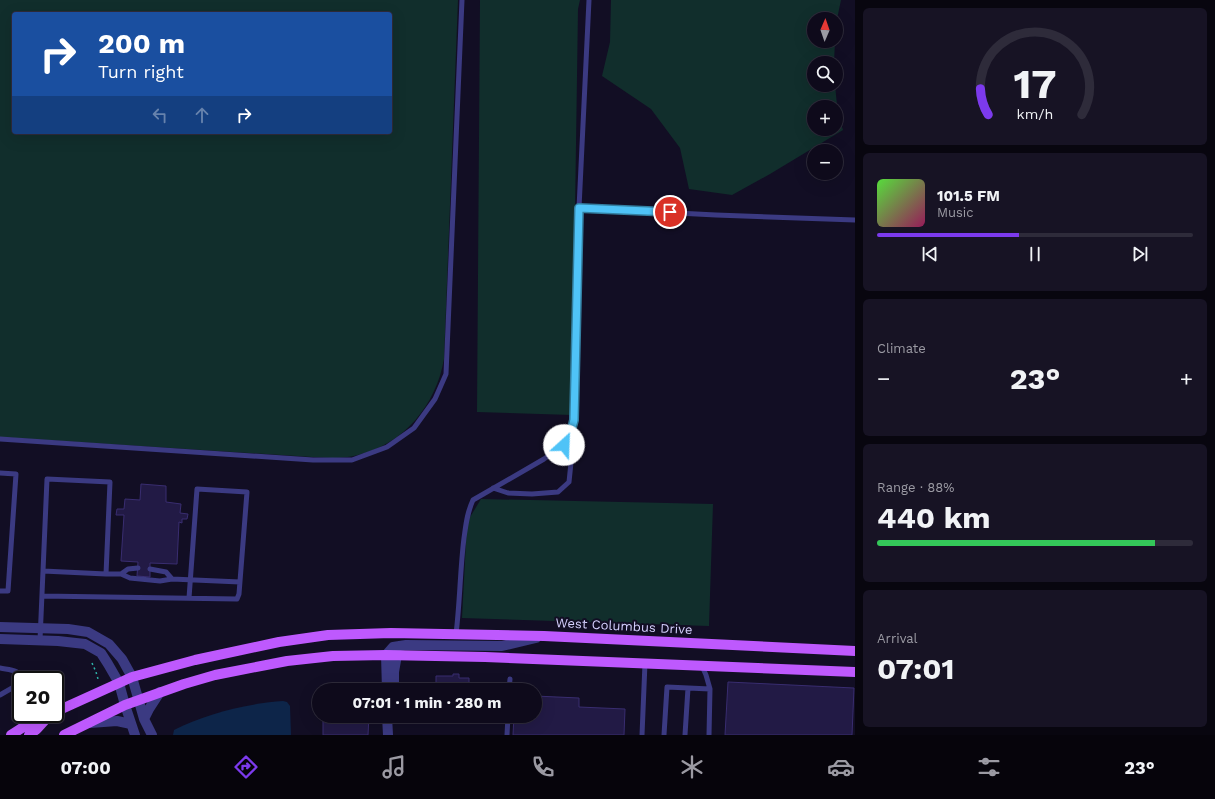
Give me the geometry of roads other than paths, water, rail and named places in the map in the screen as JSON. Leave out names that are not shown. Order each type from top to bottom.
[{"type":"main road","name":"West Columbus Drive","points":[[64,708],[118,683],[195,660],[278,642],[328,635],[391,633],[544,636],[855,650]]},
{"type":"main road","points":[[836,650],[855,646]]},
{"type":"main road","points":[[64,735],[139,699],[184,684],[215,675],[288,661],[333,656],[397,655],[702,665],[855,672]]},
{"type":"main road","name":"West Columbus Drive","points":[[11,735],[32,723]]},
{"type":"main road","points":[[28,735],[38,729],[44,723]]},
{"type":"street","points":[[0,626],[68,629],[88,632],[109,644],[122,659],[132,678],[144,718],[152,735]]},
{"type":"street","points":[[387,683],[386,655],[393,647],[448,645],[502,646],[544,636]]},
{"type":"street","points":[[0,639],[58,641],[85,644],[101,653],[118,683],[135,735]]},
{"type":"street","points":[[394,683],[397,655]]},
{"type":"street","points":[[144,718],[160,692]]},
{"type":"street","points":[[88,723],[117,721],[131,724]]},
{"type":"street","points":[[388,723],[388,735]]},
{"type":"street","points":[[394,723],[394,735]]},
{"type":"lane","points":[[0,439],[313,460],[352,460],[388,447],[414,428],[435,399],[446,374],[462,0]]},
{"type":"lane","points":[[456,634],[462,552],[468,510],[473,500],[544,459],[564,445],[569,439],[574,420],[579,208],[589,0]]},
{"type":"lane","points":[[579,208],[855,220]]},
{"type":"lane","points":[[493,488],[508,493],[532,494],[558,492],[569,482],[572,453],[569,439]]},
{"type":"lane","points":[[0,473],[16,474],[8,591],[0,591]]},
{"type":"lane","points":[[40,640],[47,479],[110,482],[106,574]]},
{"type":"lane","points":[[42,596],[237,599],[240,594],[247,492],[197,489],[189,598]]},
{"type":"lane","points":[[121,574],[128,570],[138,568]]},
{"type":"lane","points":[[150,569],[166,572],[172,579]]},
{"type":"lane","points":[[43,571],[121,574],[130,578],[160,581],[172,579],[240,582]]},
{"type":"lane","points":[[642,735],[645,663]]},
{"type":"lane","points":[[702,665],[710,689],[709,735]]},
{"type":"lane","points":[[0,668],[16,671]]},
{"type":"lane","points":[[510,679],[510,683]]},
{"type":"lane","points":[[0,695],[12,688]]},
{"type":"lane","points":[[664,735],[667,688],[710,689]]},
{"type":"lane","points":[[685,735],[688,688]]},
{"type":"lane","points":[[507,735],[508,723]]},
{"type":"water","points":[[283,701],[287,702],[290,706],[291,735],[173,735],[174,730],[213,714],[256,704]]}]
